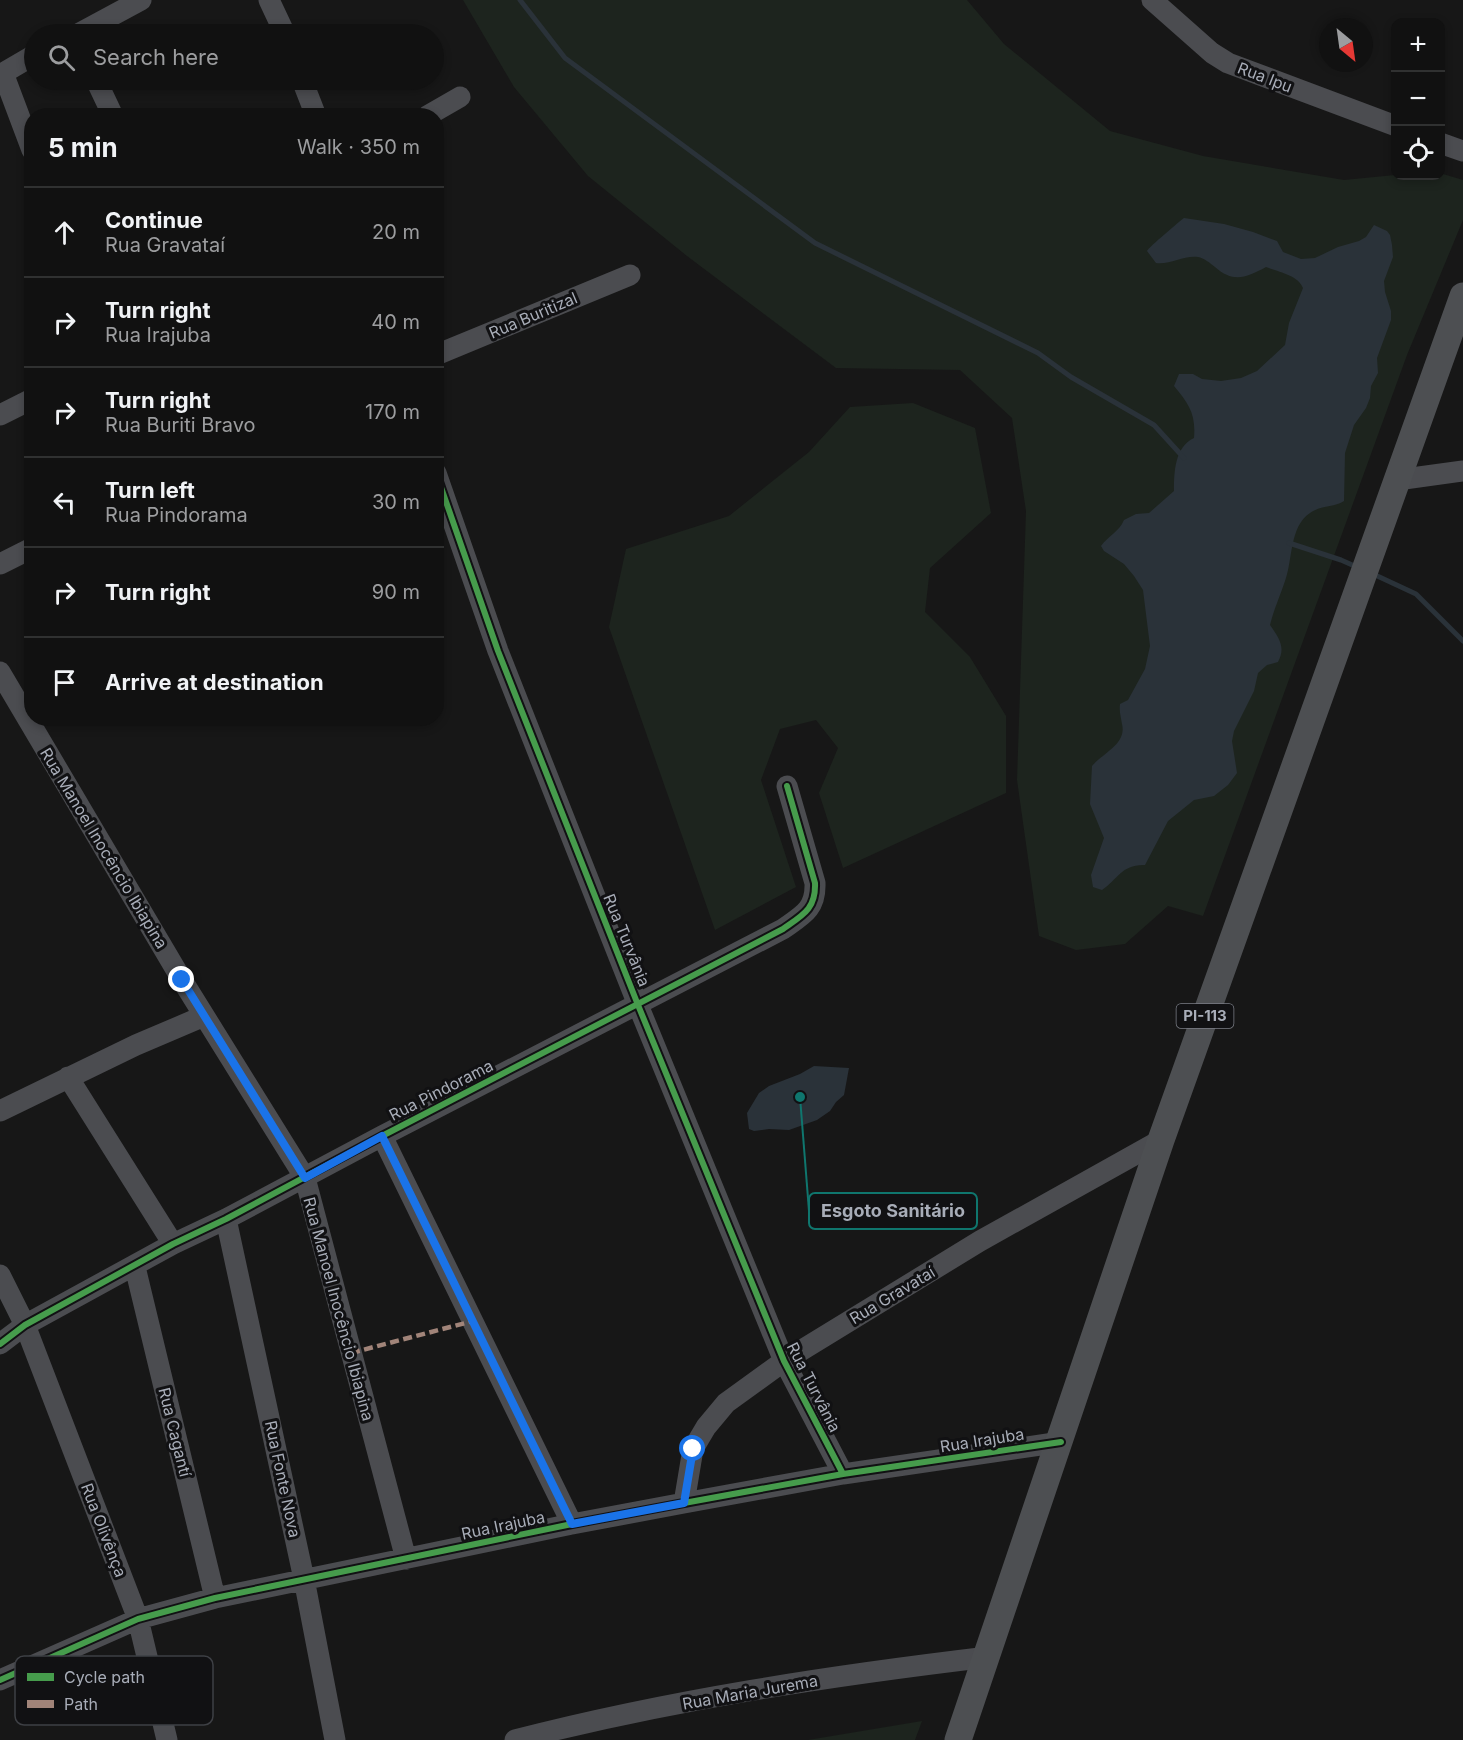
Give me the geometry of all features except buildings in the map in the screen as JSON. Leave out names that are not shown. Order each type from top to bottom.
[{"type":"main road","name":"PI-113","points":[[958,1740],[1061,1442],[1161,1140],[1463,296]]},
{"type":"street","points":[[97,24],[141,0]]},
{"type":"street","points":[[269,0],[280,24]]},
{"type":"street","name":"Rua Ipu","points":[[1152,0],[1212,53],[1228,63],[1391,124]]},
{"type":"street","points":[[24,61],[2,74],[24,130]]},
{"type":"street","points":[[101,90],[109,108]]},
{"type":"street","points":[[306,90],[313,108]]},
{"type":"street","points":[[441,108],[460,97]]},
{"type":"street","points":[[1445,145],[1463,152]]},
{"type":"street","name":"Rua Buritizal","points":[[444,352],[630,274]]},
{"type":"street","points":[[0,416],[24,403]]},
{"type":"street","points":[[1397,480],[1463,471]]},
{"type":"street","name":"Rua Turvânia","points":[[445,525],[784,1361],[843,1474]]},
{"type":"street","points":[[0,564],[24,553]]},
{"type":"street","name":"Rua Manoel Inocêncio Ibiapina","points":[[0,672],[24,712]]},
{"type":"street","name":"Rua Manoel Inocêncio Ibiapina","points":[[32,726],[204,1016],[305,1178],[406,1559]]},
{"type":"street","name":"Rua Pindorama","points":[[0,1344],[25,1325],[135,1267],[173,1244],[226,1219],[638,1005],[783,928],[804,914],[813,904],[815,884],[787,786]]},
{"type":"street","points":[[0,1110],[204,1016]]},
{"type":"street","points":[[68,1077],[173,1244]]},
{"type":"street","points":[[382,1136],[572,1524]]},
{"type":"street","name":"Rua Gravataí","points":[[684,1503],[693,1449],[706,1427],[726,1403],[784,1361],[980,1241],[1161,1140]]},
{"type":"street","name":"Rua Fonte Nova","points":[[226,1219],[304,1579],[335,1740]]},
{"type":"street","name":"Rua Cagantí","points":[[135,1267],[215,1598]]},
{"type":"street","name":"Rua Olivênça","points":[[0,1275],[25,1325],[138,1619],[147,1656]]},
{"type":"street","name":"Rua Irajuba","points":[[54,1656],[138,1619],[215,1598],[304,1579],[572,1524],[843,1474],[1061,1442]]},
{"type":"street","name":"Rua Maria Jurema","points":[[515,1740],[594,1720],[838,1676],[988,1657]]},
{"type":"street","name":"Rua Irajuba","points":[[0,1680],[15,1673]]},
{"type":"street","name":"Rua Olivênça","points":[[163,1725],[167,1740]]},
{"type":"shaded area","points":[[463,0],[967,0],[1004,44],[1110,131],[1203,156],[1344,180],[1391,175],[1391,180],[1445,180],[1445,175],[1463,180],[1463,220],[1407,355],[1203,916],[1168,906],[1125,944],[1076,950],[1039,936],[1017,780],[1026,511],[1012,418],[960,370],[836,368],[687,256],[588,176],[514,87]]},
{"type":"shaded area","points":[[1184,218],[1224,224],[1253,232],[1277,241],[1283,252],[1301,259],[1315,258],[1338,247],[1359,241],[1366,237],[1374,225],[1387,231],[1390,235],[1393,257],[1384,281],[1391,320],[1377,358],[1378,373],[1371,386],[1370,398],[1354,425],[1345,453],[1344,501],[1310,513],[1303,519],[1295,535],[1288,573],[1270,625],[1280,643],[1280,657],[1278,662],[1267,665],[1258,673],[1254,691],[1234,731],[1232,741],[1237,773],[1228,785],[1214,796],[1194,800],[1168,821],[1145,865],[1131,867],[1102,890],[1093,887],[1091,875],[1104,838],[1090,804],[1092,766],[1118,743],[1121,737],[1123,731],[1120,704],[1128,700],[1145,669],[1150,646],[1143,590],[1124,564],[1104,551],[1101,546],[1124,520],[1136,514],[1149,513],[1174,491],[1175,468],[1179,453],[1194,438],[1193,416],[1184,398],[1174,386],[1179,374],[1193,374],[1202,379],[1221,381],[1241,378],[1257,371],[1285,345],[1289,323],[1303,288],[1292,277],[1266,267],[1246,276],[1234,277],[1198,257],[1156,263],[1147,251]]},
{"type":"shaded area","points":[[913,403],[975,428],[991,513],[930,568],[925,612],[970,657],[1006,716],[1006,793],[843,868],[819,793],[838,748],[816,720],[780,729],[761,780],[796,887],[715,930],[609,627],[626,549],[729,516],[809,452],[850,407]]},
{"type":"shaded area","points":[[814,1066],[849,1068],[844,1095],[830,1111],[817,1120],[789,1130],[754,1131],[749,1129],[747,1113],[759,1093],[769,1086]]},
{"type":"shaded area","points":[[922,1721],[915,1740],[808,1740]]},
{"type":"waterway","points":[[520,0],[565,58],[815,243],[1038,353],[1071,377],[1154,425],[1184,458]]},
{"type":"waterway","points":[[1289,543],[1359,568]]},
{"type":"waterway","points":[[1373,574],[1416,594],[1463,641]]},
{"type":"marked path","points":[[351,1353],[473,1321]]},
{"type":"cycle path","points":[[444,496],[498,651],[638,1005],[784,1361],[843,1474]]},
{"type":"cycle path","points":[[0,1344],[25,1325],[173,1244],[226,1219],[797,920],[811,905],[815,883],[787,786]]},
{"type":"cycle path","points":[[54,1656],[138,1619],[215,1598],[684,1503],[843,1474],[1061,1442]]},
{"type":"cycle path","points":[[0,1680],[15,1673]]},
{"type":"place","name":"Esgoto Sanitário","points":[[800,1097]]},
{"type":"route","points":[[182,980],[305,1178],[382,1136],[572,1524],[684,1503],[693,1449]]}]
